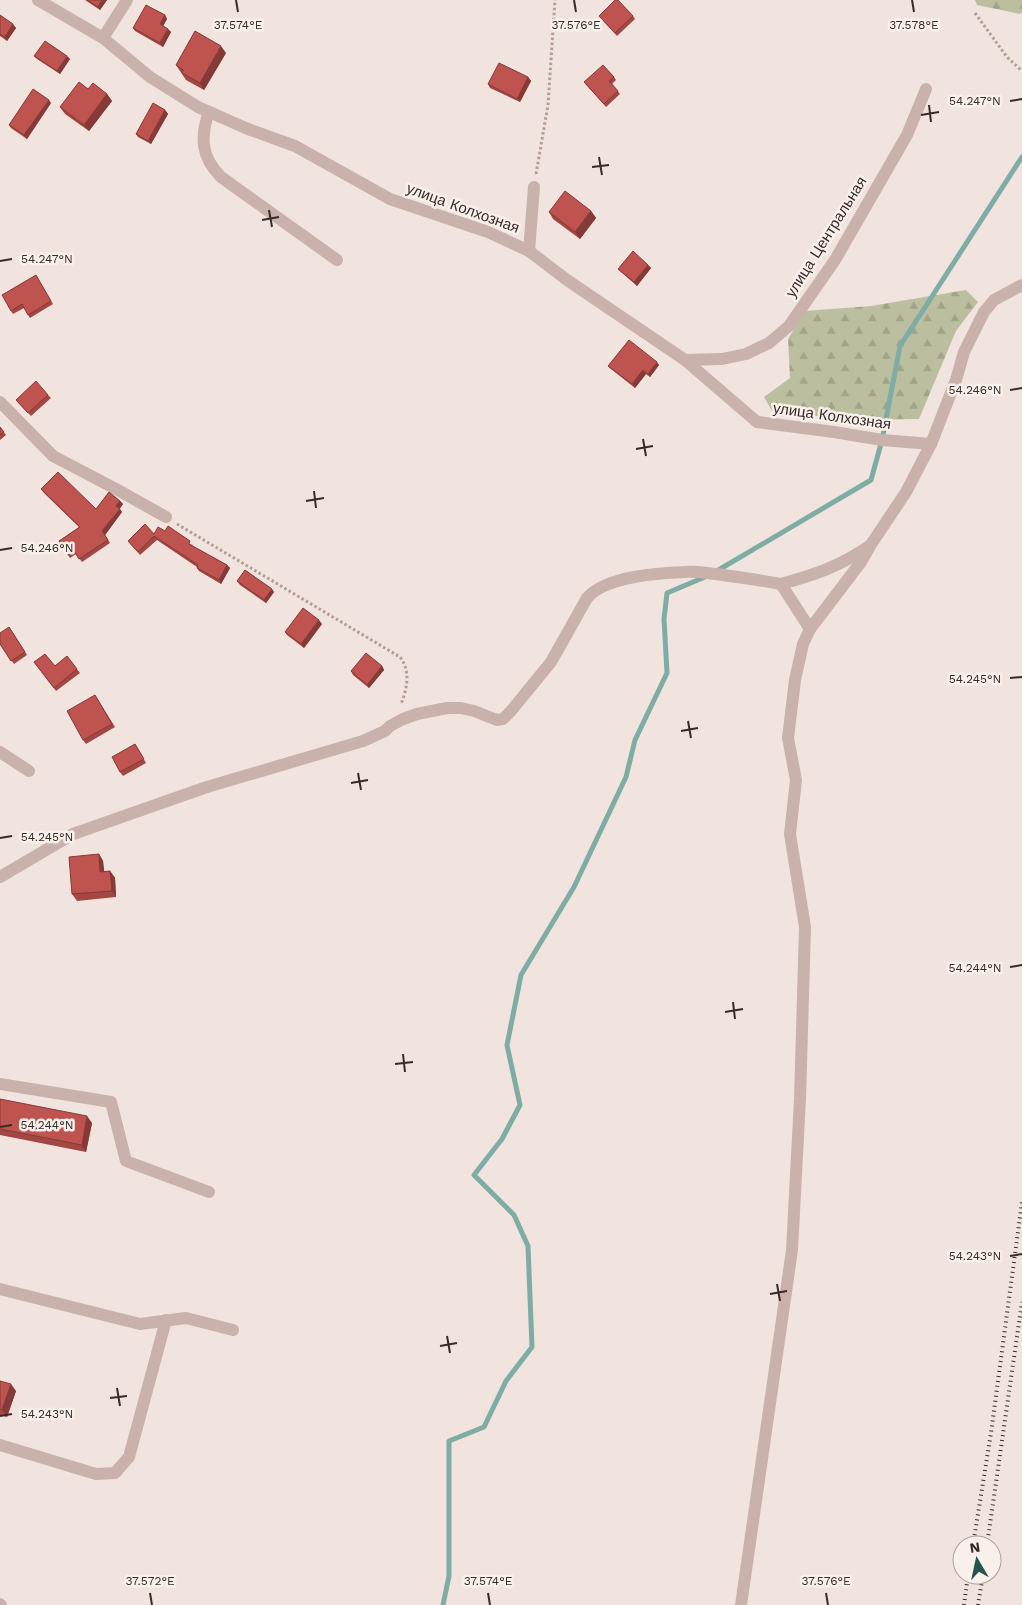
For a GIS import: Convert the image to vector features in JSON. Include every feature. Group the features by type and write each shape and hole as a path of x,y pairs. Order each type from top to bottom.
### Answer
{"street":[{"name":"улица Колхозная","path":"38,0 103,38 150,77 198,107 295,146 390,199 488,232 529,251 567,280 685,360 757,422 882,440 931,444"},
{"path":"103,38 126,0"},
{"name":"улица Центральная","path":"685,360 722,359 746,354 769,343 789,326 835,260 906,135 926,89"},
{"path":"209,112 204,128 204,140 206,154 214,170 337,260"},
{"path":"529,251 534,187"},
{"path":"741,1605 792,1250 800,1099 804,927 790,834 796,780 788,738 794,680 803,644 810,629 861,562 906,492 931,444 956,380 964,352 984,312 994,300 1022,285"},
{"path":"0,402 53,456 116,488 166,517"},
{"path":"0,877 73,834 207,786 363,740 417,714 446,708 461,708 474,710 497,720 503,719 551,662 591,593 615,581 629,577 686,572 781,584 840,564 870,546"},
{"path":"781,584 810,629"},
{"path":"0,752 29,771"},
{"path":"0,1084 111,1102 126,1161 209,1192"},
{"path":"0,1289 140,1324 186,1318 233,1330"},
{"path":"0,1445 96,1474 115,1472 129,1457 166,1320"}],"path":[{"path":"534,187 548,105 556,0"},
{"path":"975,13 1007,57 1022,71"},
{"path":"166,517 400,658 407,670 407,680 403,699 390,726"}],"green space":[{"path":"975,0 1022,0 1022,12 1020,14 977,5"},
{"path":"966,290 978,302 956,331 919,419 851,420 772,411 764,397 790,378 788,339 805,311 871,306"}],"building":[{"path":"87,0 102,0 98,7"},
{"path":"615,0 618,0 633,16 615,33 599,16"},
{"path":"146,5 165,15 160,24 168,29 160,43 133,28"},
{"path":"0,15 13,24 5,37 0,34"},
{"path":"195,31 221,46 200,83 182,73 183,70 176,65"},
{"path":"45,41 67,56 57,71 34,56"},
{"path":"499,63 528,77 517,99 488,84"},
{"path":"603,65 614,77 609,81 618,91 604,104 584,82"},
{"path":"79,82 88,89 93,83 107,94 84,125 60,107"},
{"path":"33,89 49,100 24,135 9,125"},
{"path":"153,103 165,110 148,141 136,134"},
{"path":"565,191 591,211 575,232 549,212"},
{"path":"633,251 648,265 634,282 618,269"},
{"path":"36,275 51,301 28,315 22,304 11,311 2,295"},
{"path":"629,340 657,362 648,374 643,370 632,384 608,366"},
{"path":"36,381 48,395 28,413 16,400"},
{"path":"0,427 4,432 0,435"},
{"path":"58,472 96,509 109,492 120,501 116,506 120,509 102,531 108,540 79,559 74,551 68,555 59,541 80,527 41,489"},
{"path":"145,524 154,534 158,527 165,531 168,526 190,541 189,544 227,565 219,580 197,568 198,565 154,536 138,552 128,541"},
{"path":"245,570 272,589 264,600 237,581"},
{"path":"303,608 319,620 301,644 285,632"},
{"path":"9,627 25,652 11,661 0,644 0,633"},
{"path":"366,653 382,666 367,685 351,671"},
{"path":"45,654 55,666 67,656 77,669 54,688 34,662"},
{"path":"95,695 112,724 83,740 67,711"},
{"path":"135,744 144,759 120,772 112,757"},
{"path":"99,854 100,872 110,871 112,891 72,894 69,857"},
{"path":"0,1099 87,1116 82,1145 0,1129"},
{"path":"0,1381 11,1384 2,1410 0,1409"}],"waterway":[{"path":"715,572 871,480 882,440 900,346 1022,157"},
{"path":"443,1605 449,1576 449,1441 484,1427 506,1381 532,1347 528,1246 514,1215 474,1175 502,1139 520,1105 507,1045 521,975 574,887 626,777 635,740 667,673 664,619 667,593 705,577"}],"railway":[{"path":"975,1535 991,1433 1022,1202"},
{"path":"988,1535 1022,1302"},
{"path":"964,1605 967,1585"},
{"path":"978,1605 981,1585"}]}
